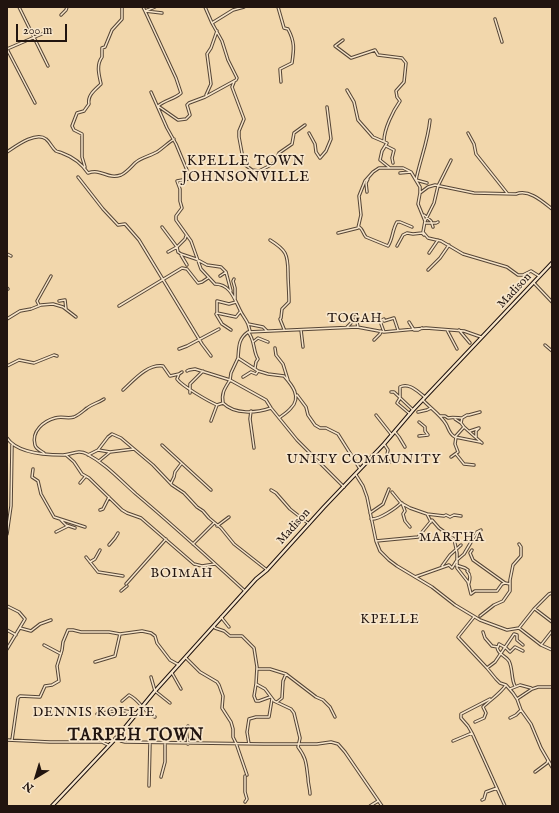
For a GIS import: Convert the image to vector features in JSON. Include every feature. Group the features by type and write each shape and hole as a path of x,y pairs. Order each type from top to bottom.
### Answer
{"street":[{"path":"19,7 48,66"},
{"path":"61,15 67,7"},
{"path":"84,167 82,157 82,134 74,130 72,126 77,113 84,111 89,104 88,100 90,96 101,84 98,67 102,57 102,48 105,46 112,30 122,19 122,7"},
{"path":"143,7 181,91 178,96 158,106"},
{"path":"145,11 154,7"},
{"path":"205,7 222,41 231,67 237,78 232,88 244,119 239,131 244,164 252,170 259,171 274,163 279,153 292,144 294,133 305,125"},
{"path":"212,23 233,10 244,7"},
{"path":"278,7 284,28 288,29 292,35 294,47 292,63 280,70 281,82"},
{"path":"145,11 162,13"},
{"path":"495,19 502,42"},
{"path":"35,104 7,49 51,30"},
{"path":"205,96 211,84 207,54 211,48 217,31"},
{"path":"343,40 335,46 351,58 375,50 378,56 402,58 406,63 404,82 396,92 400,101 384,135 384,141 387,143 386,146 394,150 392,158 394,163"},
{"path":"158,106 178,120 182,121 190,115 187,105 189,103 234,82"},
{"path":"347,90 354,102 358,120 373,137 384,141"},
{"path":"151,92 167,128 174,139 189,175 188,179 177,182 180,189 180,201 182,208 176,216 176,220 191,241 200,269 215,284 220,284 232,292"},
{"path":"309,133 315,144 316,152 320,158 326,151 331,139 328,122 328,107"},
{"path":"416,180 419,164 429,135 430,120"},
{"path":"468,133 474,144 476,154 507,194"},
{"path":"7,152 31,138 36,136 42,137 46,139 56,151 76,159 88,173 94,170 105,175 114,176 121,174 133,166 136,162 156,153 174,139"},
{"path":"386,146 382,151 380,160 390,168"},
{"path":"424,235 423,229 425,222 428,218 438,186 451,160"},
{"path":"367,192 366,183 372,172 379,168 403,168 411,172 420,187 418,204 425,222"},
{"path":"400,173 411,172"},
{"path":"78,177 118,226 125,224 139,240 199,339 211,356"},
{"path":"358,227 361,215 359,196 365,181 369,177"},
{"path":"416,180 427,183"},
{"path":"420,193 428,187 435,185 464,192 507,194 528,193 539,198 552,208"},
{"path":"422,213 432,222 433,227"},
{"path":"358,227 362,229 366,237 388,246 392,239 397,222 412,227"},
{"path":"425,222 438,222"},
{"path":"162,227 177,247 178,252 187,265"},
{"path":"338,233 358,227"},
{"path":"397,246 403,235 407,233 422,234 428,238 438,240 449,245 463,254 508,267 518,276 531,271 540,277"},
{"path":"168,252 177,247 186,236"},
{"path":"270,240 282,249 289,263 288,275 290,302 282,309 282,318 280,319 284,329"},
{"path":"429,253 438,240"},
{"path":"428,270 440,258 449,245"},
{"path":"7,254 12,256"},
{"path":"180,254 207,264 221,267 226,272 240,311 248,324 249,332 258,359 255,368"},
{"name":"Madison","path":"52,806 118,736 155,691 245,591 267,570 394,434 422,400 552,263"},
{"path":"119,306 183,267 191,273 198,283 208,278"},
{"path":"220,276 226,272"},
{"path":"39,305 38,301 51,276"},
{"path":"234,279 236,301"},
{"path":"534,283 552,302"},
{"path":"59,301 65,300 66,309"},
{"path":"231,330 222,324 216,314 217,301 229,304 236,301"},
{"path":"7,320 20,311 31,309 39,305 53,304 66,309 76,317"},
{"path":"217,313 236,317 240,311"},
{"path":"347,327 353,321 352,317 356,317 358,327"},
{"path":"384,332 380,320 384,319 384,321 394,318 398,330"},
{"path":"409,322 413,329"},
{"path":"248,324 263,327 268,331"},
{"path":"271,408 263,411 240,412 233,410 223,403 222,393 230,380 231,373 238,358 240,340 243,335 249,332 284,329 301,330 358,327 384,332 422,328 464,330 482,337"},
{"path":"179,349 219,329"},
{"path":"301,330 303,347"},
{"path":"446,330 457,349"},
{"path":"459,330 470,343"},
{"path":"374,340 381,331"},
{"path":"253,342 258,338 268,342"},
{"path":"545,345 552,352"},
{"path":"275,348 276,355 283,364 289,382"},
{"path":"7,366 19,360 34,363 54,355 57,356"},
{"path":"238,358 258,371 284,376 306,407 308,415 315,426 326,428 338,434 360,469"},
{"path":"123,390 147,369 157,365 163,366 170,376 182,372"},
{"path":"187,371 195,369 230,380 266,400 296,440 344,487"},
{"path":"190,393 190,384 203,371"},
{"path":"243,377 252,372 256,374 258,371"},
{"path":"179,374 178,381 189,389 217,405 223,403"},
{"path":"410,414 398,404 400,398 400,388 404,385 414,389 425,397"},
{"path":"391,392 394,392 413,410"},
{"path":"279,418 291,408 297,395"},
{"path":"44,453 35,445 38,428 45,422 55,418 62,416 72,418 104,399"},
{"path":"422,400 445,423 451,435 482,443 455,419 451,417 448,418 445,416 439,416"},
{"path":"211,421 217,405"},
{"path":"418,412 431,408"},
{"path":"252,411 250,419 254,448"},
{"path":"455,419 480,412"},
{"path":"376,415 394,434 399,437 405,447"},
{"path":"460,423 462,418"},
{"path":"419,422 425,427 425,431 428,435 419,436"},
{"path":"451,458 458,452 455,444 455,437 464,427"},
{"path":"470,431 479,428 476,431 476,437"},
{"path":"88,455 98,450 112,434 121,438 153,465 171,483 184,492 234,544 267,570"},
{"path":"7,438 14,446 29,452 66,455 73,452 81,452 99,461 112,470 133,491 245,591"},
{"path":"7,534 12,495 12,444"},
{"path":"384,444 388,450 386,459 390,462"},
{"path":"162,445 211,490"},
{"path":"98,450 110,452 134,449"},
{"path":"99,461 110,452"},
{"path":"456,454 464,464 474,465"},
{"path":"66,455 74,462 82,474 127,513 141,518 194,564 202,566 216,564"},
{"path":"171,483 174,477 174,472 182,464"},
{"path":"33,469 32,477 38,481 42,494 50,512 54,517 61,520 75,522 85,527"},
{"path":"356,474 363,486 376,541 380,551 389,560 432,586 455,605 480,620 506,630 519,628 534,609 549,594 552,593"},
{"path":"80,483 86,476"},
{"path":"370,514 383,504 389,489"},
{"path":"271,490 276,493 290,509 309,524"},
{"path":"392,492 402,503 405,511 403,514 404,518 410,527"},
{"path":"100,510 103,508 109,497"},
{"path":"371,519 375,520 390,512 402,503"},
{"path":"402,503 427,514 446,515 450,517 454,515 461,516"},
{"path":"427,514 439,528 454,539 457,561 456,565 459,572 468,583 471,594 475,591 497,590 502,584 505,583"},
{"path":"376,541 418,537 436,515"},
{"path":"217,526 229,517"},
{"path":"61,520 68,526 75,528"},
{"path":"193,544 214,523"},
{"path":"56,532 68,526"},
{"path":"457,561 464,554 477,532 481,530"},
{"path":"109,545 118,533"},
{"path":"121,591 166,539"},
{"path":"480,616 494,605 503,601 510,591 514,565 521,556 522,547 520,544"},
{"path":"442,566 450,555 461,545"},
{"path":"90,562 95,559 100,550"},
{"path":"472,550 470,553 473,560 505,583 510,584"},
{"path":"86,557 98,572 123,576"},
{"path":"415,577 429,573 442,566 449,565 452,568 456,565 468,570 470,579 468,583"},
{"path":"7,606 19,612 25,619 7,649"},
{"path":"534,609 552,622"},
{"path":"474,616 458,637 488,668 498,681 510,689 517,699 521,710 531,724 541,748 552,767"},
{"path":"222,617 229,627"},
{"path":"20,628 31,631 40,624 51,620"},
{"path":"214,626 215,628 224,631 229,635 242,636 254,648 256,669 254,696 256,701 270,697"},
{"path":"519,628 541,645 552,650"},
{"path":"7,630 16,635"},
{"path":"12,740 18,698 20,696 40,697 45,686 52,685 59,681 57,666 63,642 68,630 120,634 142,631 151,633 155,636 157,643 170,660 179,665"},
{"path":"541,645 552,631"},
{"path":"483,632 485,638 490,644 496,647 500,655 509,661 513,673 513,684 515,686"},
{"path":"95,662 115,656 120,634"},
{"path":"488,668 506,648 514,634 517,636 517,640 523,645"},
{"path":"496,647 499,644 510,652 515,648 523,651"},
{"path":"44,645 61,654"},
{"path":"186,658 200,672 217,682 223,696 222,708 231,722 233,737 246,775 245,792 248,799 246,802"},
{"path":"256,669 270,669 286,674 316,697 323,700 330,707 335,716"},
{"path":"172,673 181,689"},
{"path":"277,702 282,698 286,674"},
{"path":"151,677 155,691 170,703"},
{"path":"256,684 265,689 272,699 291,709 294,713 300,738 298,747 303,754 308,767 310,794"},
{"path":"475,722 484,718 486,713 482,707 506,685"},
{"path":"510,689 520,685 532,689"},
{"path":"517,699 532,689 538,687 552,687"},
{"path":"122,701 129,696 132,697 149,714 155,717"},
{"path":"249,744 247,732 249,719 256,717 269,717 272,699"},
{"path":"490,699 461,716 472,733 505,806"},
{"path":"97,714 120,710 136,713"},
{"path":"510,718 521,710"},
{"path":"188,726 186,730 188,744"},
{"path":"453,741 472,733"},
{"path":"118,736 121,741 125,742 150,743 317,744 331,742 338,744 345,752 382,806"},
{"path":"7,740 99,742 108,746"},
{"path":"149,786 150,743"},
{"path":"161,777 165,762 165,743"},
{"path":"535,772 547,763 548,760"},
{"path":"482,800 484,799 486,792 497,788"},
{"path":"370,806 378,801"}],"district":[{"name":"KPELLE TOWN JOHNSONVILLE","path":"246,170"},
{"name":"TOGAH","path":"355,319"},
{"name":"UNITY COMMUNITY","path":"364,460"},
{"name":"MARTHA","path":"452,538"},
{"name":"BOIMAH","path":"182,574"},
{"name":"KPELLE","path":"390,620"},
{"name":"DENNIS KOLLIE","path":"94,713"},
{"name":"TARPEH TOWN","path":"136,737"}]}
